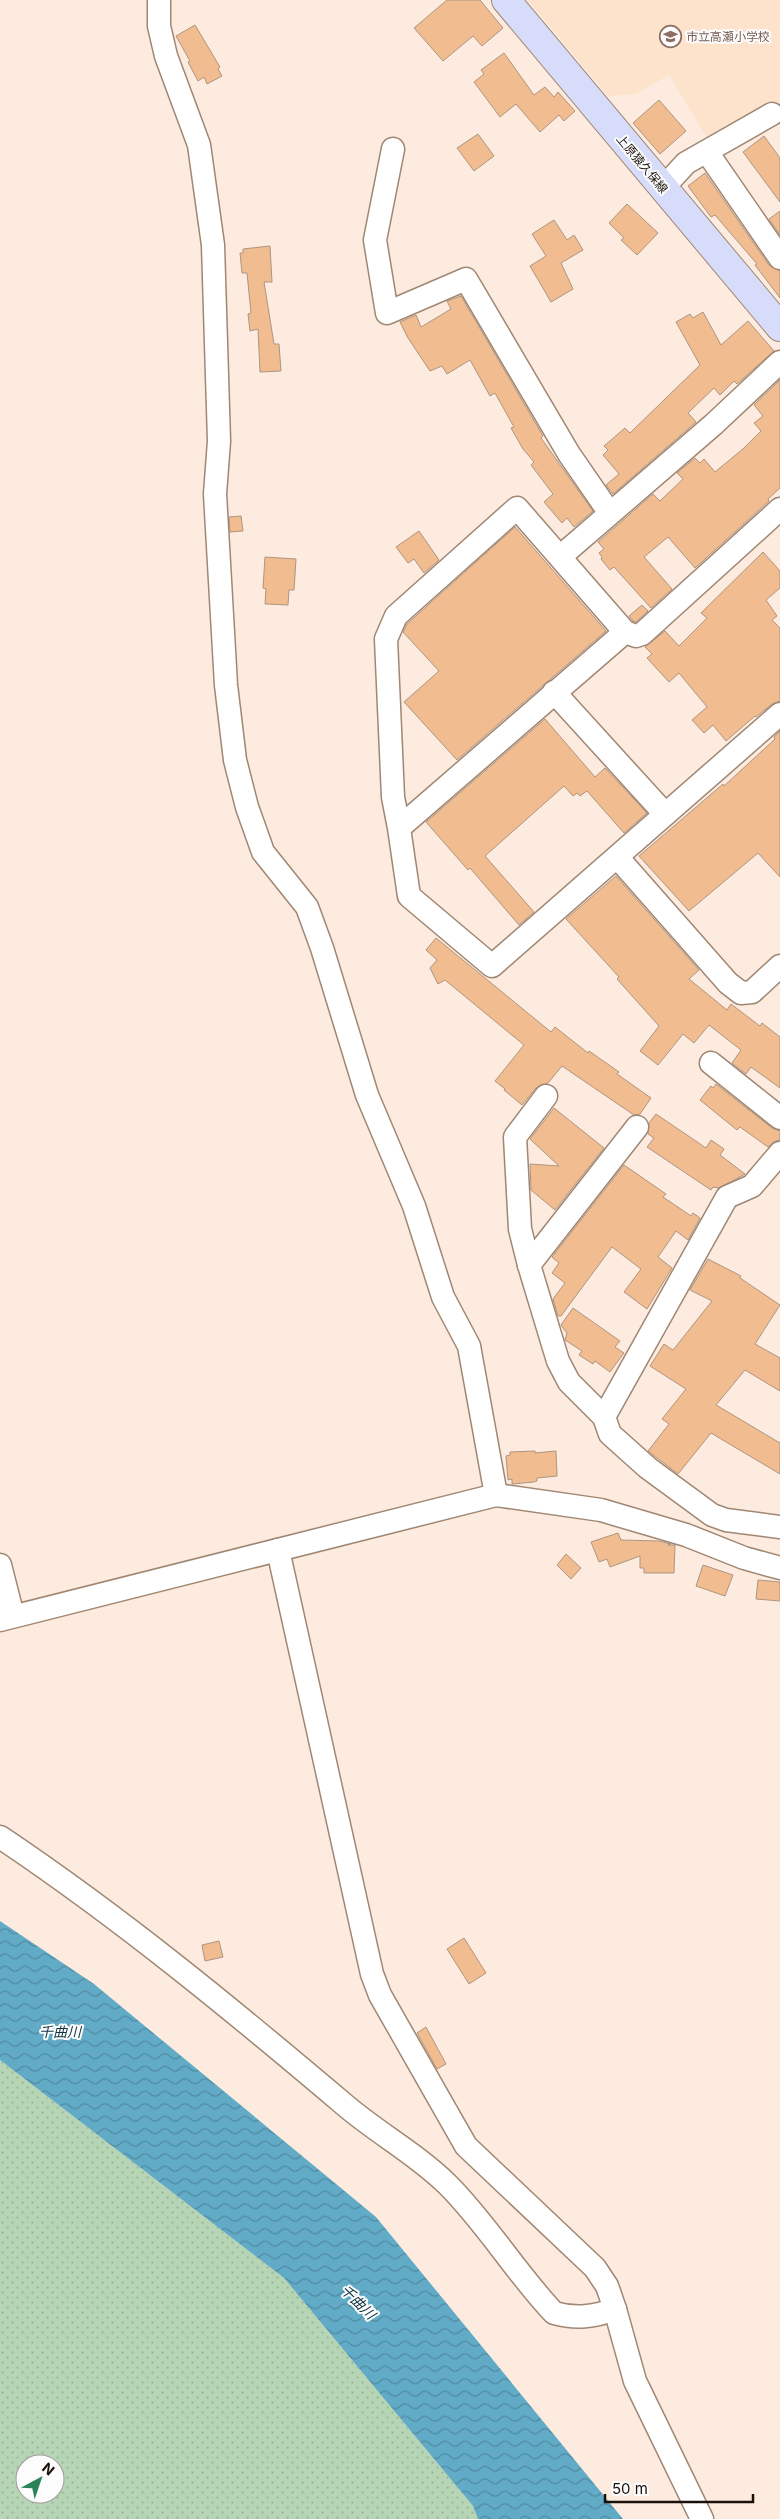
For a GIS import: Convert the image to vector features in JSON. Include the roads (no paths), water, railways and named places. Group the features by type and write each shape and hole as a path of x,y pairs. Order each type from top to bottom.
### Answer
{"main road":[{"name":"上原猿久保線","path":"506,0 662,189 780,327"}],"street":[{"path":"159,0 159,26 166,56 199,145 213,245 219,442 215,494 226,685 235,760 247,807 263,852 307,907 367,1095 414,1206 443,1297 469,1346 496,1495"},
{"path":"662,189 686,163 772,114"},
{"path":"393,149 375,240 387,313 466,279 569,454 609,512"},
{"path":"707,152 780,258"},
{"path":"561,556 609,512 714,424 780,362"},
{"path":"780,509 642,634 636,636 625,632 561,556 517,508 396,616 386,639 393,797 410,896 492,966 618,858 665,814 780,714"},
{"path":"399,828 625,632"},
{"path":"554,692 665,814"},
{"path":"618,858 728,983 742,993 752,992 780,966"},
{"path":"711,1063 780,1118"},
{"path":"546,1096 515,1137 520,1229 528,1265 558,1362 569,1382 604,1416 610,1434 648,1468 712,1515 726,1520 780,1527"},
{"path":"528,1265 637,1127"},
{"path":"604,1416 727,1197 752,1186 780,1153"},
{"path":"0,1565 6,1618 496,1495 601,1510 686,1535 744,1558 780,1568"},
{"path":"278,1550 372,1974 380,1995 466,2146 595,2268 606,2286 615,2309 635,2381 702,2519"},
{"path":"0,1838 162,1956 258,2031 350,2110 442,2181 554,2313 568,2317 596,2316 615,2309"}],"water":[{"name":"千曲川","path":"0,1921 94,1984 376,2217 623,2519 478,2519 473,2506 284,2278 0,2060"}],"place":[{"name":"市立高瀬小学校","path":"670,37"}]}
